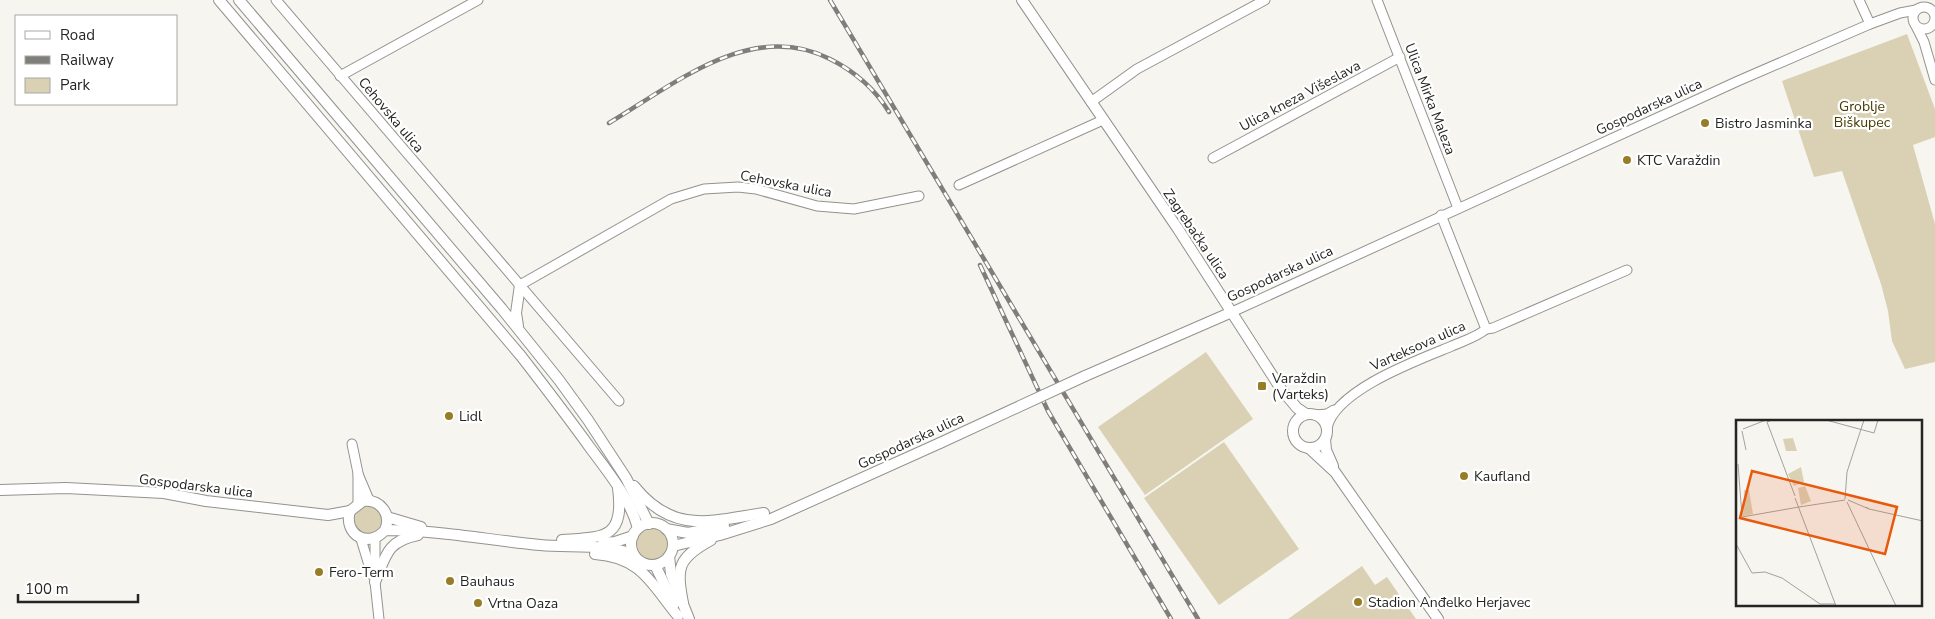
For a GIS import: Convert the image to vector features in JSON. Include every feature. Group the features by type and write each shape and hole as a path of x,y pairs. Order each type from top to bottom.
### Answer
{"main road":[{"path":"220,0 521,356 562,409 617,485 634,513 636,532 631,543 634,555"},
{"path":"239,0 520,330 588,420 626,478 650,524"},
{"name":"Zagrebačka ulica","path":"1022,0 1232,312 1281,389 1297,408 1323,420 1327,428 1326,450 1335,472"},
{"path":"520,285 516,313 520,330"},
{"name":"Gospodarska ulica","path":"671,551 753,526 791,510 1085,376 1232,312"},
{"name":"Zagrebačka ulica","path":"1281,389 1292,414 1296,441 1309,448 1335,472 1438,619"},
{"path":"1293,427 1298,418 1311,414"},
{"path":"1309,448 1318,446 1325,439"},
{"path":"626,478 654,507 670,516 689,522 711,522 791,510"},
{"path":"542,546 564,540 595,538 611,530 620,512 617,485"},
{"name":"Gospodarska ulica","path":"0,490 66,488 164,493 206,501 328,515 350,511"},
{"path":"348,524 350,511 358,503 369,500 381,505 387,517 385,530"},
{"path":"567,546 615,542 650,524 681,533 698,532 764,513"},
{"name":"Gospodarska ulica","path":"328,515 348,524 355,536 361,539"},
{"path":"387,517 436,531"},
{"path":"666,529 672,540 671,574 690,619"},
{"path":"361,539 375,538 385,530 436,531 542,546 568,552 602,554 637,568 654,583 679,618"},
{"path":"375,582 384,556 391,546 403,538 436,531"},
{"path":"683,603 679,577 683,561 690,552 720,535"},
{"path":"542,546 616,549 634,555 643,563 655,565 663,577 679,618"},
{"path":"655,565 671,551"}],"street":[{"name":"Cehovska ulica","path":"276,0 619,401"},
{"name":"Cehovska ulica","path":"340,76 478,0"},
{"path":"1091,102 1137,69 1265,0"},
{"name":"Ulica Mirka Maleza","path":"1377,0 1458,208"},
{"path":"1859,0 1870,24"},
{"path":"1932,0 1913,16 1915,25 1928,52 1935,80"},
{"path":"1919,9 1929,9 1934,19 1928,52"},
{"name":"Gospodarska ulica","path":"1232,312 1738,81 1870,24 1919,9"},
{"path":"1895,16 1923,29 1934,19"},
{"name":"Ulica kneza Višeslava","path":"1213,158 1400,57"},
{"path":"959,185 1103,120"},
{"name":"Cehovska ulica","path":"520,285 672,200 704,189 738,187 756,189 817,206 854,208 919,196"},
{"name":"Varteksova ulica","path":"1441,215 1486,329"},
{"name":"Varteksova ulica","path":"1311,414 1327,414 1339,408 1380,377 1486,329 1493,328 1627,270"},
{"name":"Varteksova ulica","path":"1327,428 1331,417 1339,408"},
{"path":"352,444 358,473 369,500"},
{"path":"358,473 358,503"},
{"name":"Gospodarska ulica","path":"375,538 375,582 379,619"},
{"name":"Gospodarska ulica","path":"361,539 375,582"}],"green space":[{"name":"Groblje Biškupec","path":"1907,34 1935,109 1935,137 1913,145 1935,224 1935,362 1905,369 1892,341 1888,311 1881,284 1842,171 1814,177 1782,81"},
{"path":"1206,352 1253,419 1145,495 1098,427"},
{"path":"1224,442 1299,549 1219,605 1144,498"},
{"path":"368,506 378,510 382,520 378,530 368,534 358,530 354,520 358,510"},
{"path":"653,528 659,529 664,533 668,538 668,550 664,555 659,559 653,560 647,559 642,555 638,550 637,544 638,538 642,533 647,529"},
{"name":"Stadion Anđelko Herjavec","path":"1362,566 1375,585 1387,577 1416,619 1288,619"}],"railway":[{"path":"830,0 1198,619"},
{"path":"609,123 687,75 715,61 743,51 771,47 801,49 830,59 856,75 871,88 889,112"},
{"path":"980,265 1048,411 1171,619"}],"place":[{"name":"Bistro Jasminka","path":"1705,123"},
{"name":"KTC Varaždin","path":"1627,160"},
{"name":"Varaždin (Varteks)","path":"1262,386"},
{"name":"Lidl","path":"449,416"},
{"name":"Kaufland","path":"1464,476"},
{"name":"Fero-Term","path":"319,572"},
{"name":"Bauhaus","path":"450,581"},
{"name":"Stadion Anđelko Herjavec","path":"1358,602"},
{"name":"Vrtna Oaza","path":"478,603"}]}
